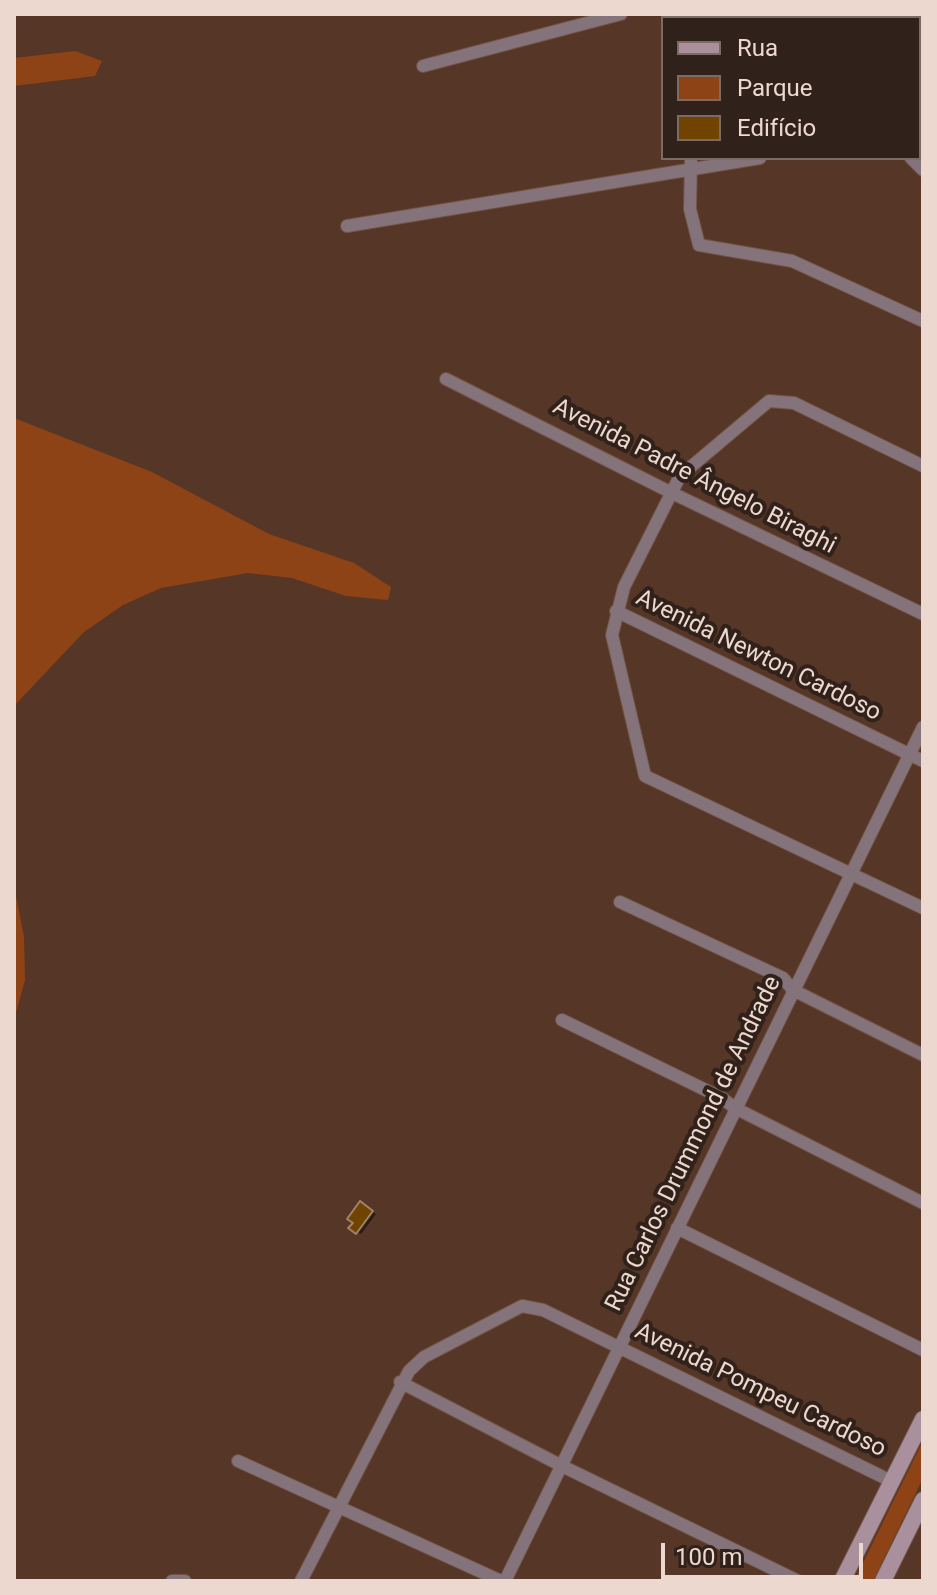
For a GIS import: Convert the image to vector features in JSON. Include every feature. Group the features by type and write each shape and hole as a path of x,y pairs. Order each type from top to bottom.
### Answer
{"main road":[{"path":"842,1581 923,1419"},
{"path":"883,1581 923,1500"}],"street":[{"path":"423,66 621,14"},
{"path":"347,226 690,164 737,160"},
{"path":"690,164 690,209 699,245 792,261 923,321"},
{"name":"Avenida Padre Ângelo Biraghi","path":"446,379 923,614"},
{"path":"923,466 794,403 769,401 691,465 670,492 616,611 613,648 645,776 923,908"},
{"name":"Avenida Newton Cardoso","path":"616,611 923,761"},
{"name":"Rua Carlos Drummond de Andrade","path":"503,1581 923,727"},
{"path":"620,902 783,978 793,990 923,1055"},
{"path":"562,1020 722,1098 735,1108 923,1203"},
{"path":"677,1228 923,1350"},
{"name":"Avenida Pompeu Cardoso","path":"400,1382 418,1361 522,1306 543,1310 891,1481"},
{"path":"301,1581 400,1382 562,1466 798,1581"},
{"path":"238,1461 503,1581"},
{"path":"172,1581 185,1581"}],"green space":[{"path":"75,51 102,61 95,76 14,86 14,58"},
{"path":"14,418 152,472 269,534 354,563 391,587 388,600 346,596 292,578 248,573 161,588 123,605 84,632 14,706"},
{"path":"14,886 24,937 25,980 14,1020"},
{"path":"923,1441 923,1478 873,1581 854,1581"}],"building":[{"path":"360,1201 373,1211 356,1234 348,1228 353,1223 347,1219"}]}
